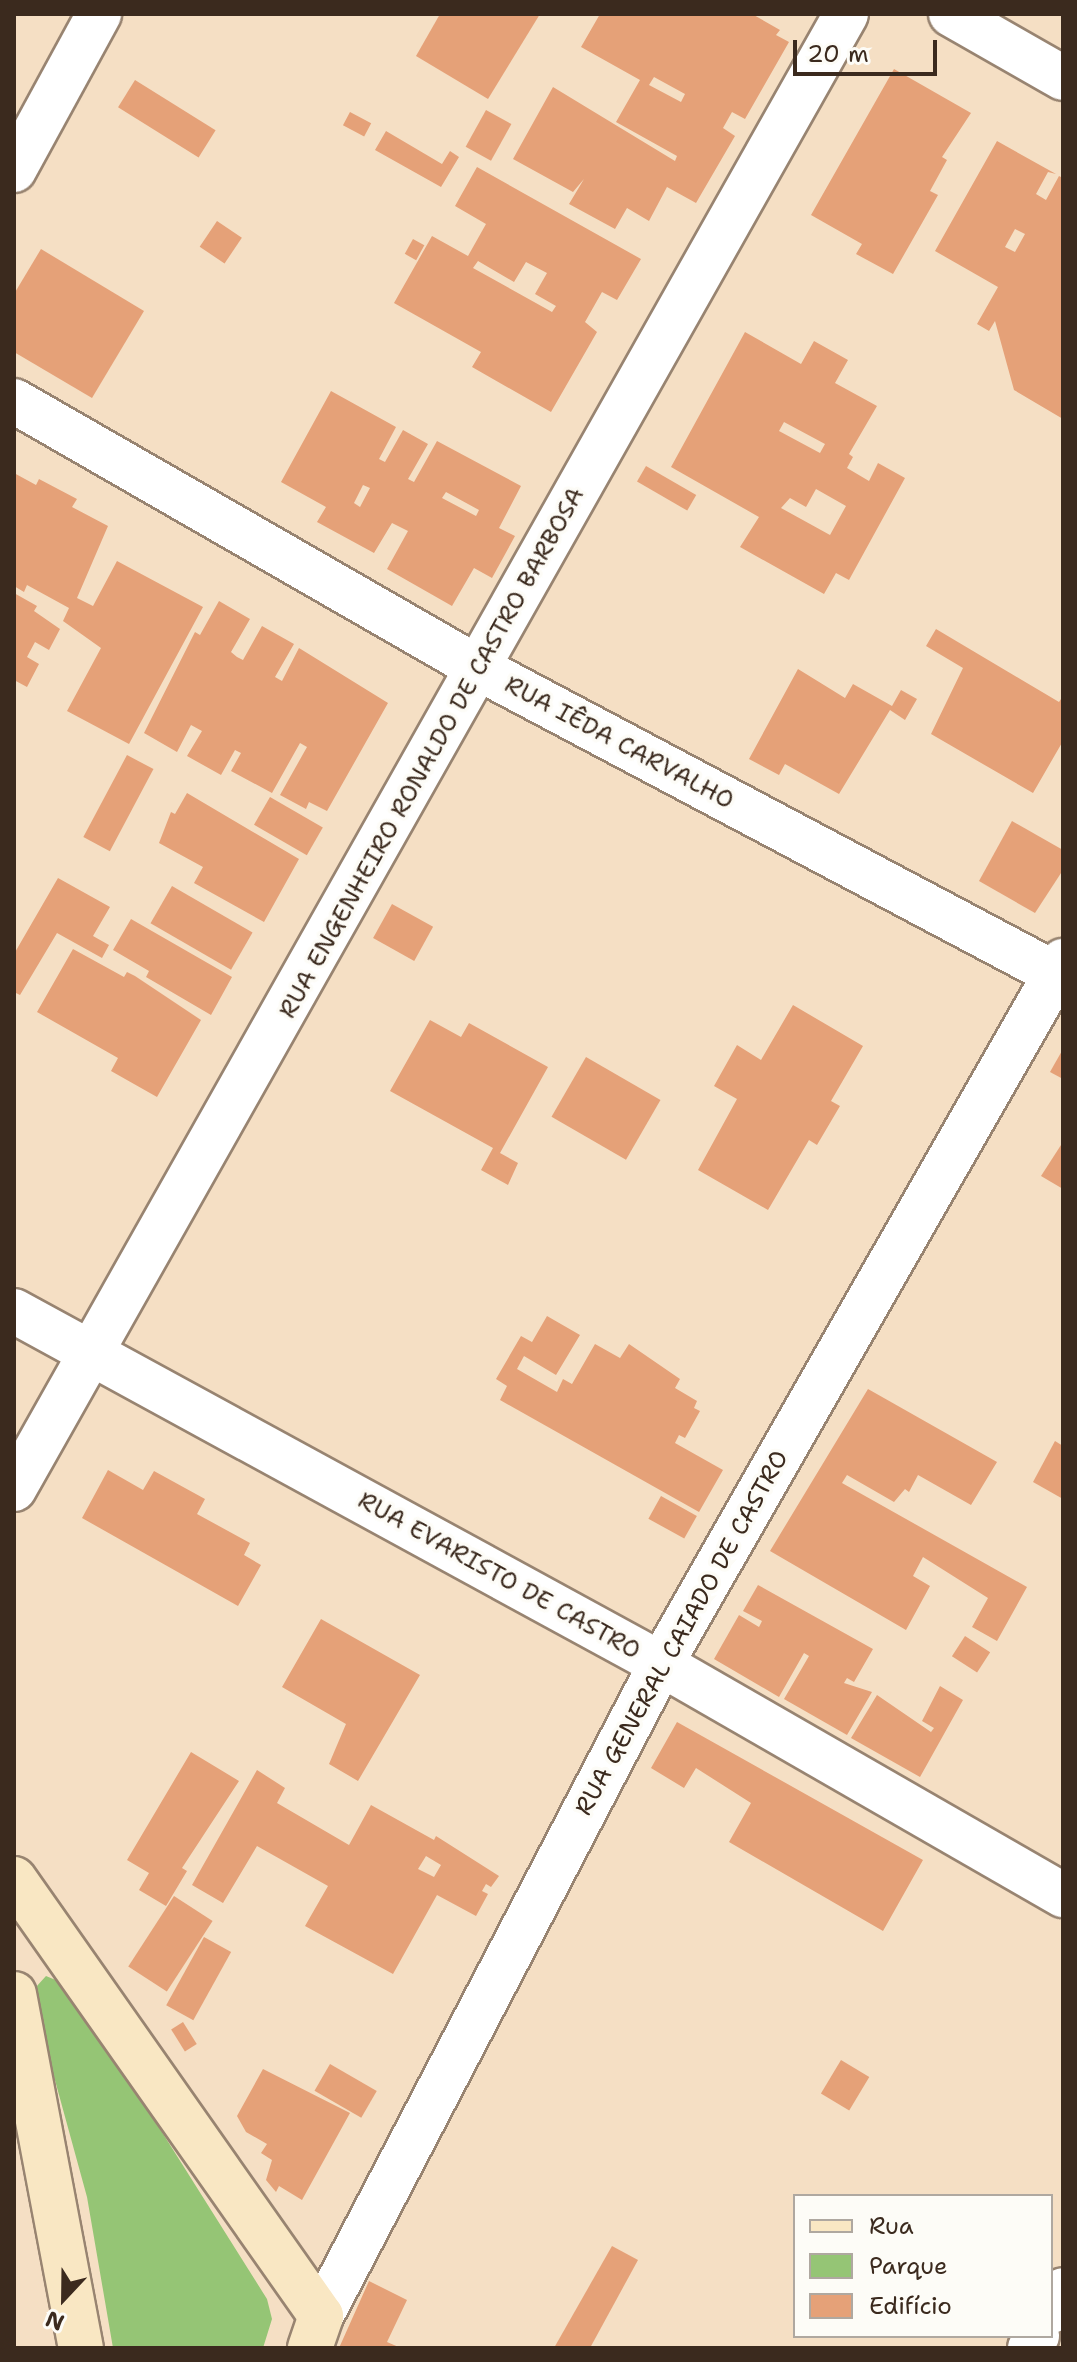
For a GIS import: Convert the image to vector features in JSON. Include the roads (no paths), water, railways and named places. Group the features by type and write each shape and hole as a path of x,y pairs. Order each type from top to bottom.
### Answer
{"main road":[{"path":"14,1879 316,2332"},
{"path":"14,1994 81,2348"}],"street":[{"path":"14,170 99,14"},
{"name":"RUA ENGENHEIRO RONALDO DE CASTRO BARBOSA","path":"14,1489 480,669 846,14"},
{"path":"951,14 1063,78"},
{"name":"RUA IÊDA CARVALHO","path":"14,401 480,669 1061,971"},
{"name":"RUA GENERAL CAIADO DE CASTRO","path":"316,2332 661,1664 1061,971"},
{"name":"RUA EVARISTO DE CASTRO","path":"14,1311 661,1664 1063,1895"},
{"path":"1053,2308 1063,2290"}]}
